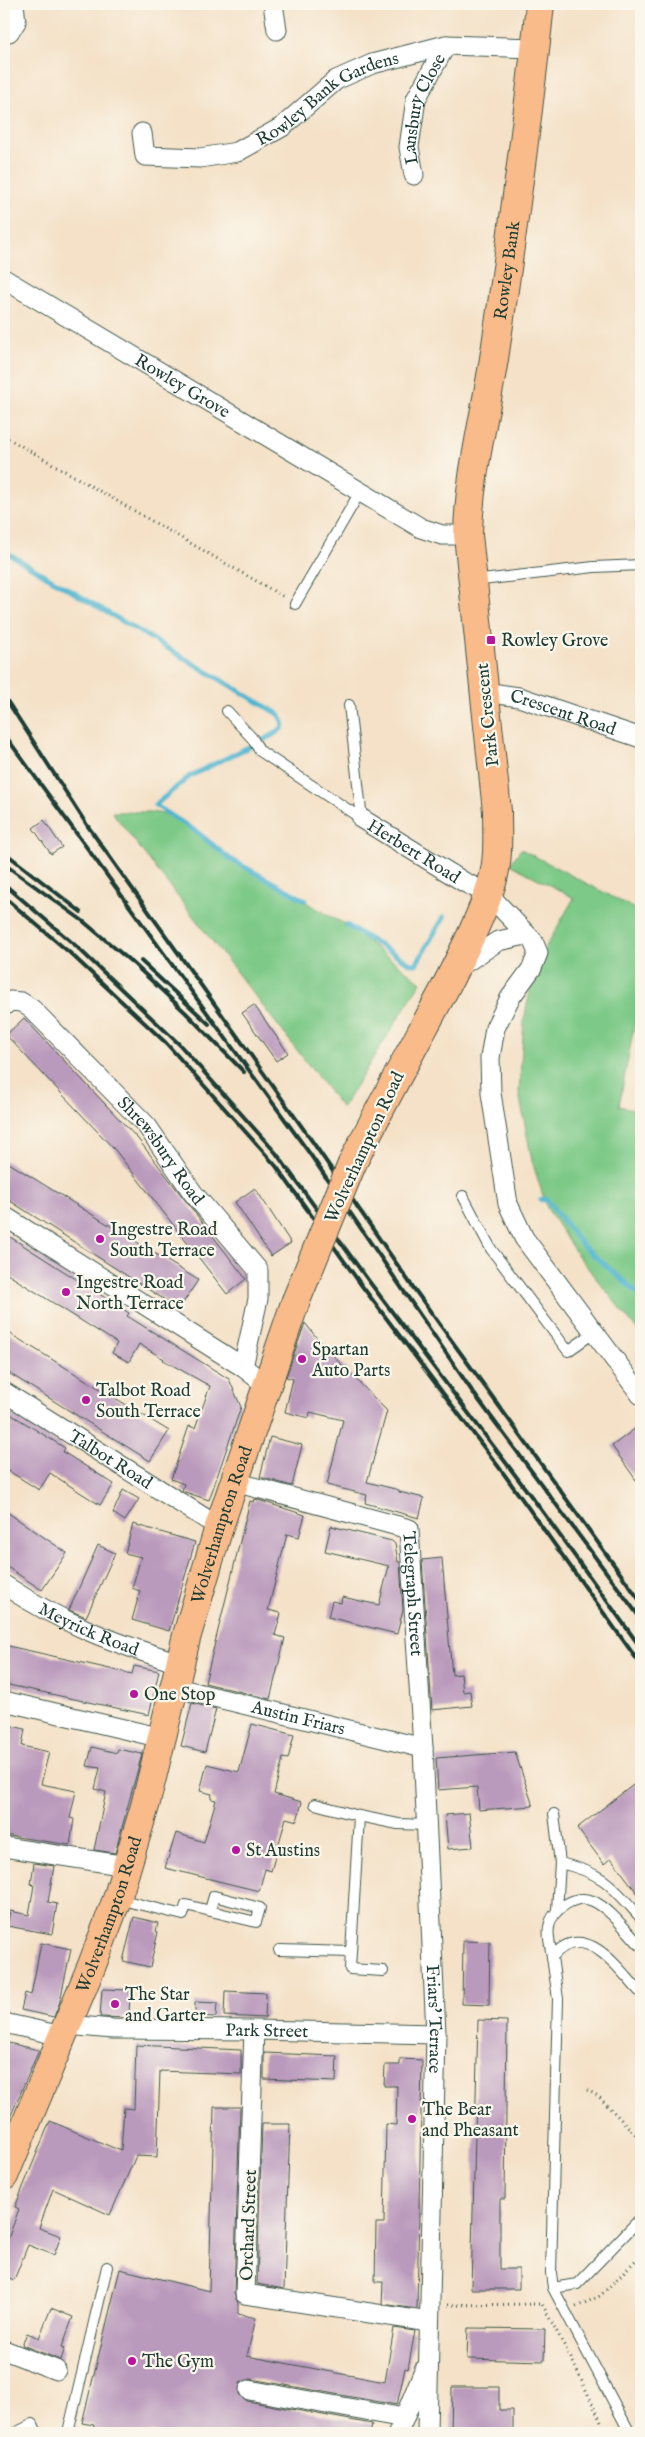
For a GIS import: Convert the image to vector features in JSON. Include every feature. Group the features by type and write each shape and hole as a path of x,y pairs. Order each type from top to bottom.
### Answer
{"highway":[{"name":"Rowley Bank","path":"468,535 471,486 495,354 540,4"},
{"name":"Park Crescent","path":"468,535 497,811 497,852 494,877 488,894"},
{"name":"Wolverhampton Road","path":"4,2176 117,1899 162,1738 176,1675 219,1527 295,1303 352,1164 382,1103 454,971 488,894"}],"street":[{"path":"4,33 10,32 16,22 14,4"},
{"path":"273,4 277,30"},
{"name":"Rowley Bank Gardens","path":"142,134 145,156 200,158 237,152 282,126 336,80 372,64 446,45 535,48"},
{"name":"Lansbury Close","path":"414,176 408,147 416,99 446,45"},
{"name":"Rowley Grove","path":"4,279 432,533 468,535"},
{"name":"Crescent Road","path":"485,692 519,697 641,738"},
{"name":"Herbert Road","path":"362,819 464,882 488,894 533,941 538,953 532,968 510,998 495,1028 490,1058 491,1093 508,1204 524,1238 595,1332"},
{"path":"454,971 498,941 526,934"},
{"name":"Shrewsbury Road","path":"4,1006 10,1001 21,1002 32,1009 148,1126 193,1193 258,1270 258,1299 243,1367"},
{"path":"4,1216 243,1367 266,1385"},
{"path":"595,1332 641,1395"},
{"name":"Talbot Road","path":"4,1392 219,1527"},
{"name":"Telegraph Street","path":"235,1482 409,1529 424,1748"},
{"name":"Meyrick Road","path":"4,1585 52,1615 176,1675"},
{"name":"Austin Friars","path":"176,1675 424,1748"},
{"path":"4,1701 162,1738"},
{"name":"Friars' Terrace","path":"424,1748 436,2034 427,2433"},
{"path":"4,1846 127,1866"},
{"name":"Park Street","path":"4,2023 64,2030 254,2030 436,2034"},
{"name":"Orchard Street","path":"254,2030 245,2294 429,2313"},
{"path":"4,2350 56,2370"},
{"path":"249,2390 401,2426 428,2361"}],"lane":[{"path":"295,604 360,492"},
{"path":"473,581 594,567 641,564"},
{"name":"Herbert Road","path":"349,705 362,819"},
{"path":"227,711 252,738 260,752 362,819"},
{"path":"463,1196 491,1249 568,1351 595,1332"},
{"path":"315,1804 398,1824 427,1825"},
{"path":"554,1814 560,1863 557,1910 549,1927 558,1999 551,2273 553,2288 630,2433"},
{"path":"359,1816 350,1969 383,1971"},
{"path":"560,1863 582,1868 608,1882 641,1918"},
{"path":"117,1899 183,1915 186,1905 210,1910"},
{"path":"557,1910 575,1900 592,1900 610,1914 641,1946"},
{"path":"552,1957 561,1947 583,1942 599,1949 641,1993"},
{"path":"279,1950 351,1952"},
{"path":"553,2288 577,2284 641,2218"},
{"path":"68,2433 108,2267"},
{"path":"15,2433 33,2424 37,2433"}],"path":[{"path":"4,436 295,604"},
{"path":"587,2090 598,2096 641,2140"},
{"path":"583,2303 600,2296 641,2255"},
{"path":"429,2313 542,2304 572,2360 606,2433"}],"green space":[{"path":"112,812 150,812 170,815 197,832 230,859 346,925 421,982 342,1108"},
{"path":"521,849 641,912 641,989 619,1106 641,1111 641,1335 576,1253 547,1208 532,1161 519,1093 524,1020 535,966 574,898 510,864"}],"building":[{"path":"44,820 62,847 51,854 33,828"},
{"path":"254,1005 288,1053 276,1061 242,1013"},
{"path":"24,1018 138,1139 246,1279 227,1294 115,1150 6,1035"},
{"name":"Ingestre Road South Terrace","path":"4,1160 198,1280 179,1309 4,1197"},
{"path":"255,1188 291,1243 271,1256 235,1202"},
{"path":"4,1233 129,1313 127,1316 229,1379 241,1407 209,1500 182,1491 184,1484 171,1479 189,1426 195,1428 210,1386 163,1360 139,1344 129,1362 112,1353 117,1343 4,1272"},
{"path":"305,1323 320,1342 387,1411 367,1482 424,1498 419,1518 365,1503 367,1495 327,1485 343,1420 310,1412 309,1418 285,1412 293,1379 286,1377"},
{"name":"Talbot Road South Terrace","path":"4,1330 169,1431 150,1461 4,1370"},
{"path":"4,1410 65,1448 63,1452 114,1484 100,1505 50,1473 39,1490 4,1468"},
{"path":"641,1424 641,1487 612,1446"},
{"path":"270,1437 302,1445 292,1486 260,1477"},
{"path":"123,1490 139,1499 125,1521 113,1513"},
{"path":"255,1499 305,1515 299,1537 287,1534 268,1610 281,1613 275,1635 285,1638 270,1699 205,1683 250,1501 254,1502"},
{"path":"4,1510 67,1553 42,1590 4,1565"},
{"path":"133,1524 195,1542 169,1631 132,1620 140,1591 132,1588 141,1557 125,1553"},
{"path":"331,1526 392,1541 395,1544 398,1562 400,1562 403,1610 397,1634 328,1617 332,1601 341,1603 342,1597 379,1605 389,1566 325,1551"},
{"path":"98,1545 115,1553 86,1617 69,1610"},
{"path":"442,1558 452,1675 461,1674 463,1692 470,1691 472,1706 432,1710 422,1560"},
{"path":"4,1645 132,1674 134,1666 159,1671 149,1715 4,1684"},
{"path":"192,1703 216,1709 205,1752 181,1746"},
{"path":"4,1724 25,1729 22,1746 49,1752 41,1784 76,1791 70,1818 74,1819 70,1845 4,1835"},
{"path":"252,1724 294,1735 288,1759 283,1758 274,1794 302,1802 297,1821 286,1818 271,1871 265,1869 259,1891 165,1868 176,1833 204,1842 216,1800 211,1799 212,1794 200,1791 207,1764 239,1772"},
{"path":"92,1747 117,1753 118,1749 142,1754 115,1853 94,1850 106,1792 95,1789 100,1768 87,1766"},
{"path":"515,1752 533,1806 479,1810 477,1787 438,1790 436,1758"},
{"path":"641,1779 641,1898 611,1858 604,1864 577,1828"},
{"path":"469,1813 473,1847 448,1849 445,1815"},
{"path":"34,1863 54,1866 48,1902 57,1904 52,1934 7,1926 10,1911 29,1915 34,1885 31,1884"},
{"path":"134,1917 158,1923 156,1931 158,1932 150,1967 123,1961"},
{"path":"463,1941 490,1942 489,2005 462,2004"},
{"path":"41,1943 71,1949 60,2001 54,2017 21,2010 25,1993 31,1995"},
{"name":"The Star and Garter","path":"102,1989 130,1990 129,2018 100,2017"},
{"path":"225,1991 266,1993 265,2018 224,2016"},
{"path":"195,2002 217,2003 216,2017 195,2016"},
{"path":"478,2020 507,2021 505,2199 500,2199 500,2269 519,2269 519,2289 471,2289"},
{"path":"4,2042 39,2050 5,2129 4,2129"},
{"path":"136,2045 241,2050 241,2074 160,2071 157,2157 136,2156 110,2215 53,2189 39,2228 61,2236 54,2255 28,2245 14,2280 4,2276 4,2237 8,2239 19,2209 15,2207 50,2121 121,2151 124,2108 134,2109"},
{"path":"264,2053 337,2056 336,2082 264,2079"},
{"path":"400,2059 422,2060 417,2309 382,2304 383,2282 375,2282 376,2223 384,2223 386,2124 396,2125 397,2086 384,2086 385,2065 400,2065"},
{"path":"214,2107 240,2107 234,2294 238,2303 238,2314 256,2318 247,2356 385,2382 394,2328 415,2331 408,2369 405,2368 397,2405 251,2379 240,2383 239,2394 247,2401 372,2424 370,2433 92,2433 94,2425 82,2423 120,2269 209,2291"},
{"path":"262,2124 290,2124 284,2289 257,2284"},
{"path":"51,2308 73,2317 62,2347 65,2348 61,2360 22,2345 27,2333 39,2338"},
{"path":"468,2328 545,2329 544,2361 467,2359"},
{"path":"452,2387 499,2387 499,2410 513,2410 513,2433 451,2433"}],"waterway":[{"path":"4,551 280,715 283,722 282,728 273,735 190,776 155,805 197,832 230,859 305,900"},
{"path":"346,925 411,964 416,964 444,917"},
{"path":"541,1200 546,1199 582,1245 641,1296"}],"railway":[{"path":"4,696 87,825 312,1141 412,1286 641,1602"},
{"path":"4,734 310,1154 472,1391 641,1619"},
{"path":"4,852 81,912"},
{"path":"4,864 83,921 135,965 244,1072"},
{"path":"4,884 76,946 179,1044 276,1153 368,1280 540,1508 641,1648"},
{"path":"4,897 70,953 166,1043 276,1166 362,1286 504,1474 641,1665"},
{"path":"141,961 209,1024"}],"place":[{"name":"Rowley Grove","path":"491,640"},
{"name":"Ingestre Road South Terrace","path":"100,1239"},
{"name":"Ingestre Road North Terrace","path":"66,1292"},
{"name":"Spartan Auto Parts","path":"302,1359"},
{"name":"Talbot Road South Terrace","path":"86,1400"},
{"name":"One Stop","path":"134,1694"},
{"name":"St Austins","path":"236,1850"},
{"name":"The Star and Garter","path":"115,2004"},
{"name":"The Bear and Pheasant","path":"412,2119"},
{"name":"The Gym","path":"132,2361"}]}
